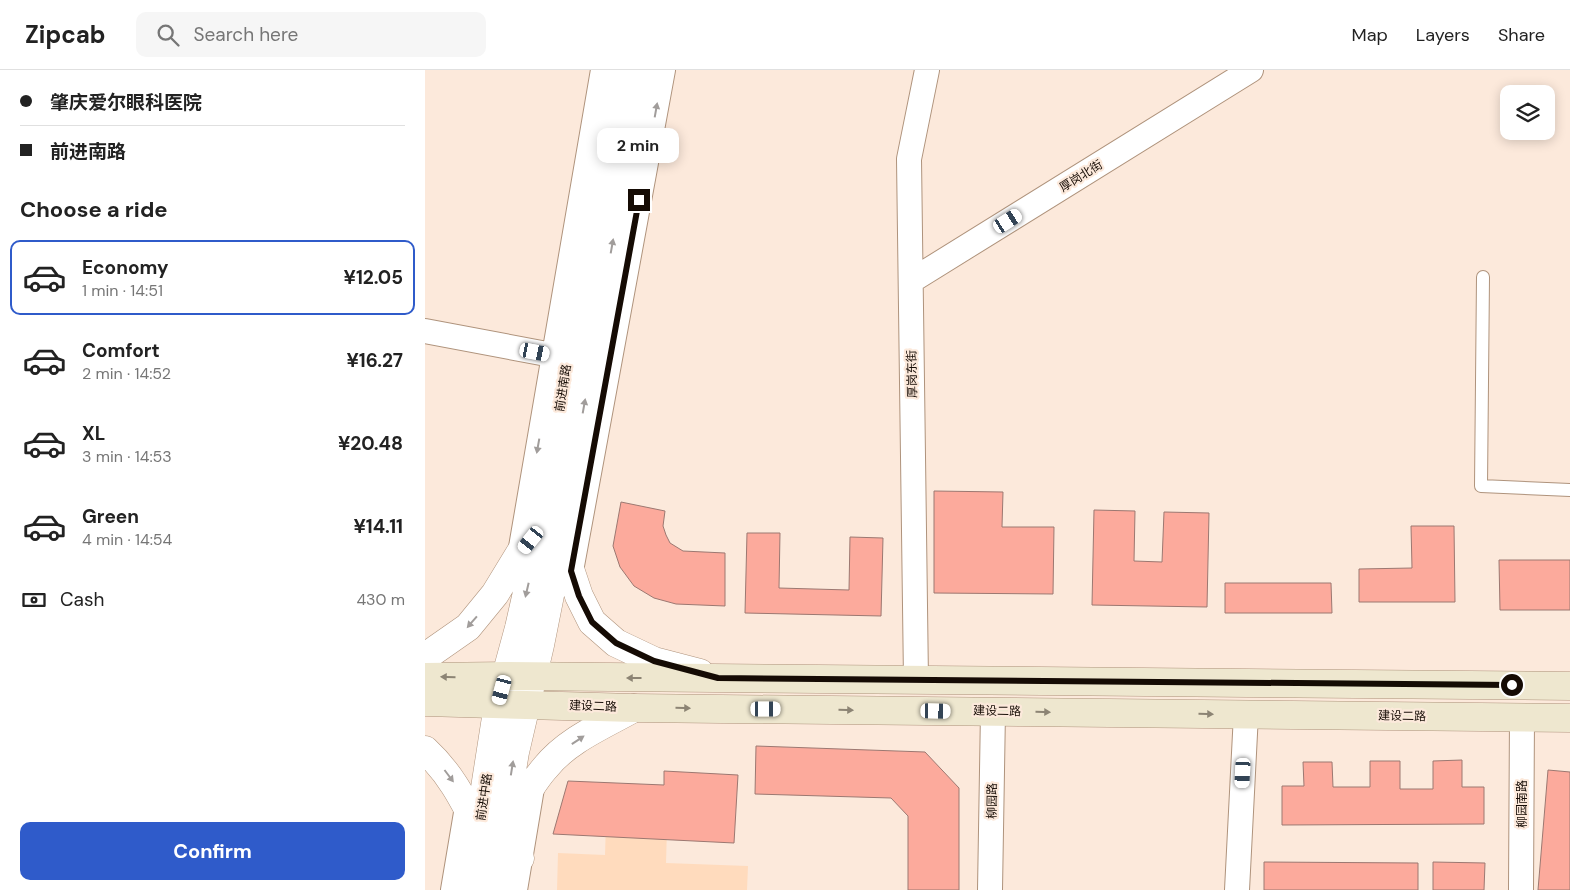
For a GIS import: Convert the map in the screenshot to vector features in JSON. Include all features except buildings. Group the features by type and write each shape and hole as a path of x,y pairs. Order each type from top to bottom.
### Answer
{"main road":[{"path":"425,677 1570,686"},
{"name":"建设二路","path":"425,702 634,708 1570,718"}],"street":[{"name":"前进南路","path":"571,571 582,512 581,361 603,70"},
{"name":"前进南路","path":"581,361 619,70"},
{"name":"前进南路","path":"498,704 519,677 551,533 581,361 642,70"},
{"name":"前进南路","path":"520,553 530,497 581,361 663,70"},
{"name":"厚岗东街","path":"916,680 909,159 927,70"},
{"name":"厚岗北街","path":"911,282 1251,70"},
{"path":"425,332 581,361"},
{"path":"530,497 571,571 579,596 592,622 616,643 654,661 718,678"},
{"path":"425,657 469,627 495,594 520,553 582,512"},
{"name":"前进南路","path":"483,824 515,752 526,705 519,677"},
{"name":"前进中路","path":"469,890 483,824 498,704"},
{"path":"455,878 483,824 533,786 545,768 561,752 587,734 634,708"},
{"name":"柳园路","path":"990,890 993,711"},
{"path":"1237,890 1246,714"},
{"name":"柳园南路","path":"1521,890 1522,717"},
{"path":"425,750 450,777 483,824 520,858"},
{"path":"515,890 533,786"},
{"path":"483,824 492,890"}],"lane":[{"path":"1483,277 1481,486 1570,490"}],"shaded area":[{"path":"607,790 668,793 666,863 748,866 747,890 557,890 558,853 605,855"}],"route":[{"path":"639,200 571,571 579,596 592,622 616,643 654,661 718,678 1512,685"}]}
